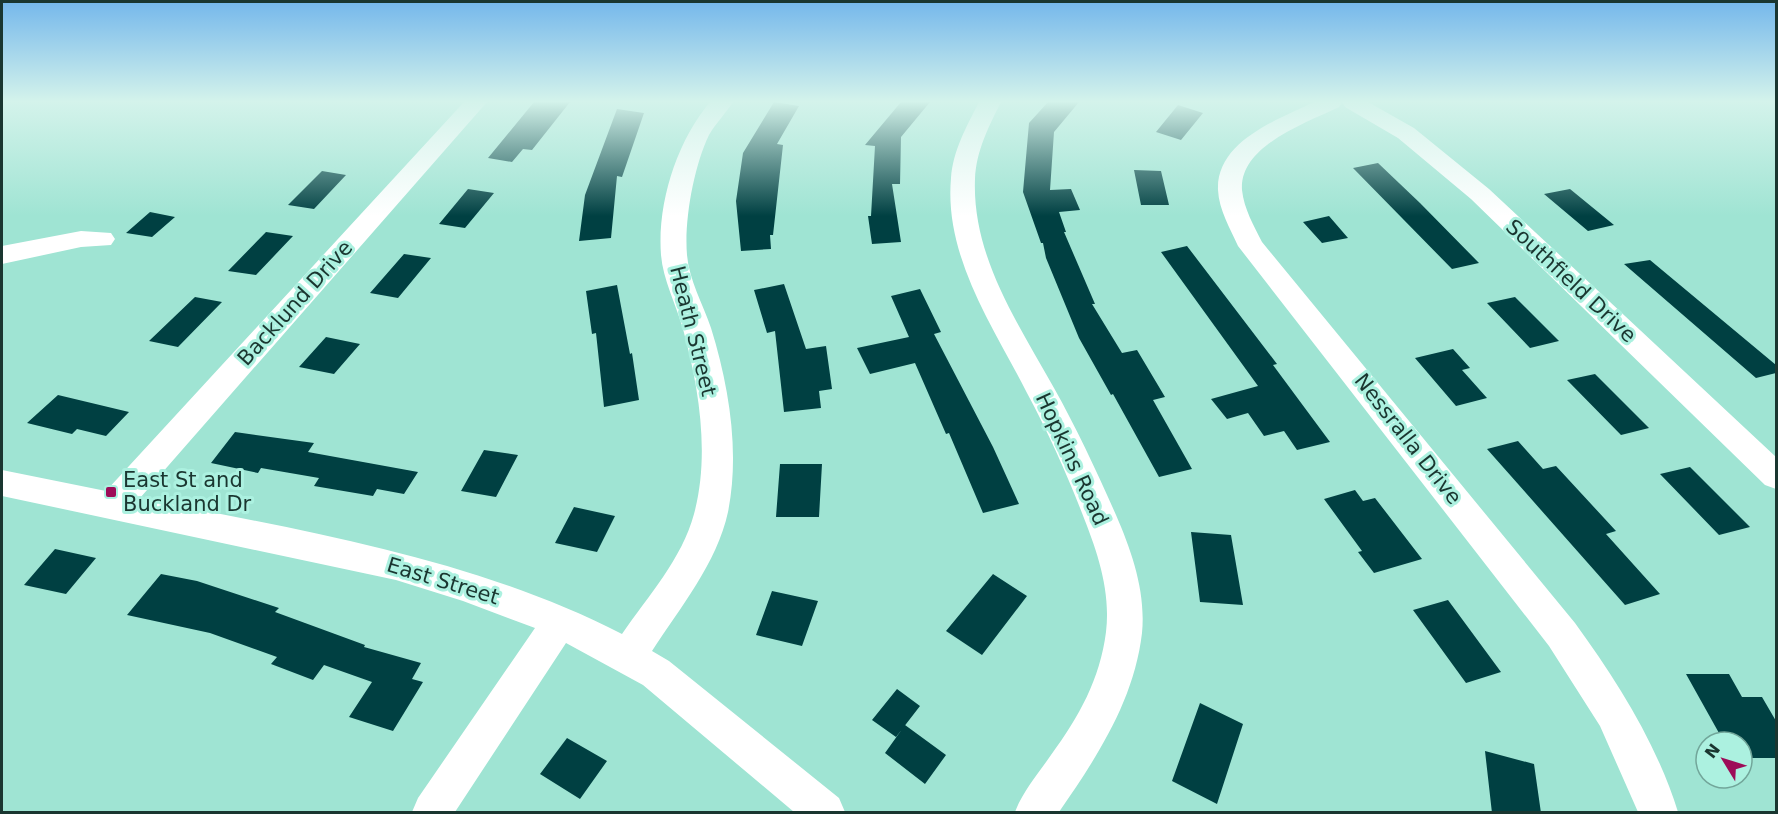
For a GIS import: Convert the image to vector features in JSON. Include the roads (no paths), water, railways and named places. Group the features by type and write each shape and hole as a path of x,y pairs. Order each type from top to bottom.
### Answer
{"street":[{"name":"Backlund Drive","path":"114,505 442,140"},
{"name":"Heath Street","path":"629,655 686,568 708,526 715,492 715,428 711,393 697,330 674,256 677,218 696,140"},
{"name":"Hopkins Road","path":"971,140 963,165 961,202 966,230 988,292 1090,491 1119,563 1126,602 1125,632 1110,696 1090,734 1035,813"},
{"name":"Nessralla Drive","path":"1256,140 1243,153 1230,179 1230,193 1238,225 1251,246 1508,564 1589,675 1614,714 1644,776 1658,813"},
{"name":"Southfield Drive","path":"1414,140 1480,194 1776,476"},
{"path":"2,255 81,239 102,239"},
{"name":"East Street","path":"2,483 396,565 457,583 560,622 629,655 656,673 825,813"},
{"path":"432,813 560,622"}],"place":[{"name":"East St and Buckland Dr","path":"111,492"}]}
